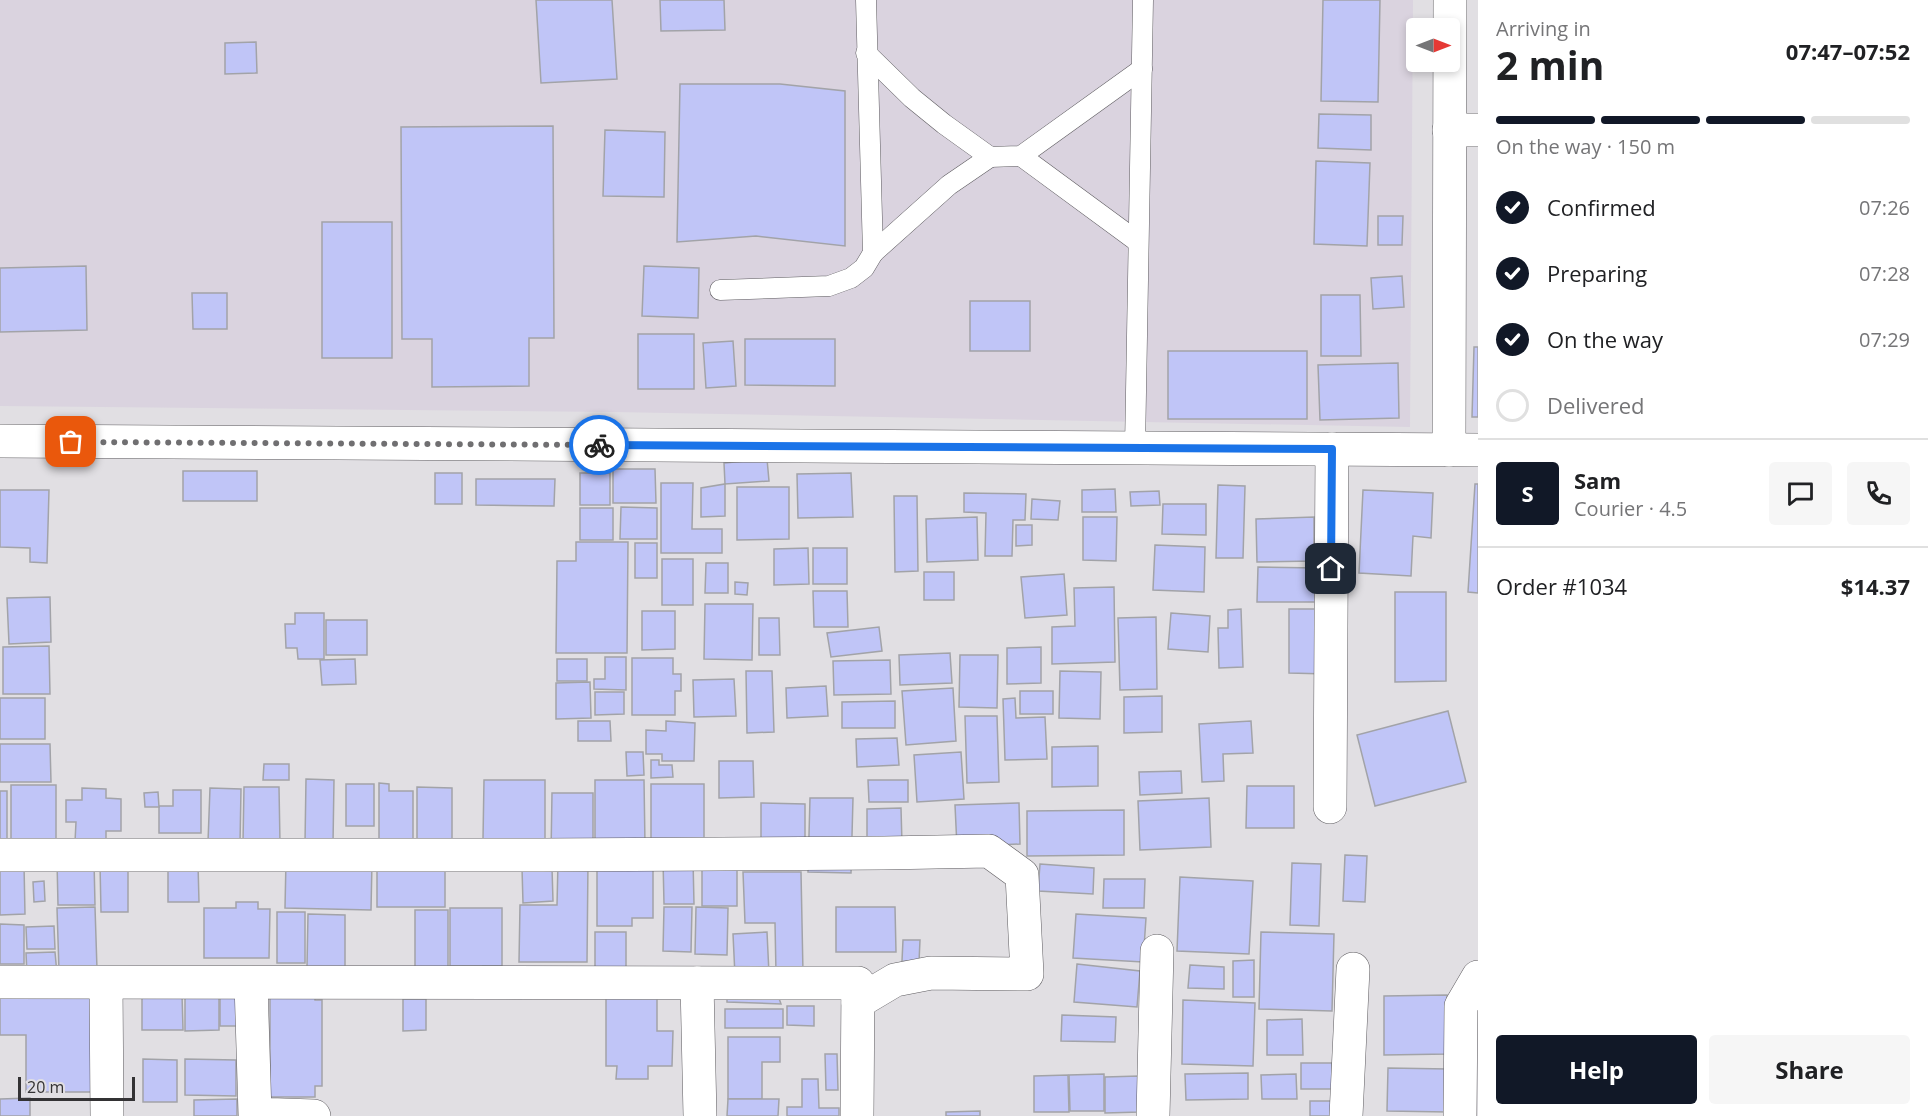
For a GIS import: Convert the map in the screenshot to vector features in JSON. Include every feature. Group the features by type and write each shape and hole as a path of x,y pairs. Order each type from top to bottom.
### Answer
{"street":[{"path":"0,441 1463,450 1463,130 1450,0"},
{"path":"1330,807 1332,449"},
{"path":"0,855 873,854 989,851 1022,875 1027,975 931,973 895,980 858,1002"},
{"path":"1153,1116 1157,951"},
{"path":"1346,1116 1353,969"},
{"path":"1460,1116 1461,1006 1478,977"},
{"path":"0,982 858,983 857,1116"},
{"path":"106,983 106,1116"},
{"path":"251,983 255,1114 314,1116"},
{"path":"697,983 700,1116"}],"lane":[{"path":"866,0 873,253"},
{"path":"1135,448 1143,0"},
{"path":"866,53 912,98 990,157"},
{"path":"720,290 829,286 851,278 864,268 873,253 949,185 990,157 1021,156 1142,69"},
{"path":"1021,156 1138,242"}],"shaded area":[{"path":"0,0 1413,0 1413,18 1406,18 1406,72 1412,72 1410,427 613,412 0,406"}],"building":[{"path":"536,0 612,0 617,79 541,83"},
{"path":"660,0 724,0 725,30 661,31"},
{"path":"1323,0 1380,0 1378,102 1321,101"},
{"path":"256,42 257,73 225,74 225,43"},
{"path":"680,84 780,84 845,91 845,246 756,236 677,242"},
{"path":"1319,114 1371,115 1371,150 1318,148"},
{"path":"553,126 554,338 529,338 529,386 432,387 432,339 402,339 401,127"},
{"path":"605,130 665,132 664,197 603,196"},
{"path":"1316,161 1370,163 1367,246 1314,244"},
{"path":"1378,216 1403,216 1402,245 1378,245"},
{"path":"322,222 392,222 392,358 322,358"},
{"path":"86,266 87,330 0,332 0,268"},
{"path":"644,266 699,268 698,318 642,316"},
{"path":"1402,276 1404,307 1373,309 1371,278"},
{"path":"192,293 227,293 227,329 193,329"},
{"path":"1321,295 1360,295 1361,356 1321,356"},
{"path":"970,301 1030,301 1030,351 970,351"},
{"path":"638,334 694,334 694,389 638,389"},
{"path":"745,339 835,339 835,386 745,385"},
{"path":"733,341 736,386 706,388 703,343"},
{"path":"1474,347 1478,347 1478,417 1472,417"},
{"path":"1168,351 1307,351 1307,419 1168,419"},
{"path":"1398,363 1399,418 1320,420 1318,365"},
{"path":"767,459 769,481 725,484 724,463"},
{"path":"613,469 655,469 656,503 613,503"},
{"path":"183,471 257,471 257,501 183,501"},
{"path":"435,473 462,473 462,504 435,504"},
{"path":"580,473 610,473 610,505 580,505"},
{"path":"851,473 853,517 798,518 797,474"},
{"path":"476,479 555,479 554,506 476,505"},
{"path":"661,483 693,483 692,529 722,529 722,553 661,553"},
{"path":"725,484 725,516 701,517 701,488"},
{"path":"1475,484 1478,484 1478,593 1468,592"},
{"path":"1218,485 1245,486 1243,558 1216,558"},
{"path":"737,487 789,487 789,539 737,540"},
{"path":"1115,489 1116,512 1082,512 1082,490"},
{"path":"0,490 49,490 47,563 30,562 30,548 0,547"},
{"path":"1363,490 1433,493 1431,538 1413,536 1411,576 1359,573"},
{"path":"1159,491 1160,505 1131,506 1130,492"},
{"path":"964,493 1026,494 1025,520 1013,520 1012,556 985,556 986,513 964,512"},
{"path":"894,496 917,496 918,571 895,572"},
{"path":"1032,499 1060,501 1058,520 1031,519"},
{"path":"1163,504 1206,504 1206,535 1162,534"},
{"path":"621,507 657,508 657,539 620,539"},
{"path":"580,508 613,508 613,540 580,540"},
{"path":"977,517 978,560 927,562 926,519"},
{"path":"1083,517 1117,517 1116,561 1083,560"},
{"path":"1314,517 1314,561 1257,562 1256,519"},
{"path":"1016,525 1032,525 1032,545 1016,546"},
{"path":"576,542 628,542 627,653 556,653 557,561 576,561"},
{"path":"635,543 657,543 657,578 635,578"},
{"path":"1155,545 1205,547 1204,592 1153,590"},
{"path":"808,548 809,584 774,585 774,549"},
{"path":"813,548 847,548 847,584 813,584"},
{"path":"662,559 693,559 693,605 662,605"},
{"path":"706,563 728,563 728,593 705,593"},
{"path":"1258,567 1318,568 1317,602 1257,602"},
{"path":"924,572 954,572 954,600 924,600"},
{"path":"1064,574 1067,615 1025,618 1021,577"},
{"path":"735,582 748,583 747,595 735,594"},
{"path":"1114,587 1115,662 1052,664 1052,627 1075,626 1074,588"},
{"path":"813,591 847,591 848,627 814,627"},
{"path":"1395,592 1446,592 1446,681 1395,682"},
{"path":"50,597 51,642 9,644 7,598"},
{"path":"705,604 753,604 752,660 704,659"},
{"path":"1241,609 1243,667 1219,668 1218,628 1228,628 1228,610"},
{"path":"1289,609 1328,609 1327,674 1289,673"},
{"path":"642,611 675,611 675,649 642,650"},
{"path":"295,613 324,613 324,659 298,659 297,648 286,648 285,624 295,624"},
{"path":"1171,613 1210,616 1208,652 1168,649"},
{"path":"1156,617 1157,689 1120,690 1118,618"},
{"path":"759,618 779,618 780,655 759,655"},
{"path":"326,620 367,620 367,655 326,655"},
{"path":"879,627 882,651 831,657 827,633"},
{"path":"49,646 50,694 3,694 3,647"},
{"path":"1041,647 1041,683 1007,684 1007,648"},
{"path":"950,653 952,683 900,685 899,655"},
{"path":"960,655 998,655 997,708 959,707"},
{"path":"605,657 626,657 626,690 594,689 594,679 605,679"},
{"path":"632,658 673,658 673,674 681,674 681,691 675,691 675,715 632,715"},
{"path":"355,659 356,684 322,685 320,660"},
{"path":"557,659 587,659 587,681 557,681"},
{"path":"890,660 891,694 834,695 833,661"},
{"path":"746,671 772,671 774,732 747,733"},
{"path":"1060,671 1101,672 1100,719 1059,718"},
{"path":"734,679 736,716 694,717 693,680"},
{"path":"590,682 591,718 556,719 556,683"},
{"path":"826,686 828,716 787,718 786,688"},
{"path":"953,688 956,741 906,745 902,691"},
{"path":"1020,691 1053,691 1053,714 1020,714"},
{"path":"595,692 624,692 624,714 595,715"},
{"path":"1162,696 1162,732 1124,733 1124,697"},
{"path":"0,698 45,698 45,739 0,739"},
{"path":"1015,698 1016,718 1045,717 1047,759 1005,760 1003,699"},
{"path":"895,701 895,728 842,728 842,702"},
{"path":"1448,711 1466,782 1375,806 1357,735"},
{"path":"965,716 997,716 999,782 967,783"},
{"path":"578,721 610,721 611,741 578,741"},
{"path":"666,721 695,723 694,761 662,761 662,754 646,754 646,730 666,731"},
{"path":"1251,721 1253,753 1223,754 1224,781 1202,782 1199,724"},
{"path":"897,738 899,765 857,767 856,739"},
{"path":"0,744 50,744 51,782 0,782"},
{"path":"1098,746 1098,786 1052,787 1052,747"},
{"path":"626,752 643,752 644,775 627,776"},
{"path":"961,752 964,799 917,802 914,755"},
{"path":"651,760 659,760 659,765 672,765 673,777 651,778"},
{"path":"719,761 753,761 754,797 719,798"},
{"path":"264,764 289,764 289,780 263,780"},
{"path":"1181,771 1182,793 1140,795 1139,772"},
{"path":"306,779 334,780 333,844 305,843"},
{"path":"484,780 545,780 545,839 483,839"},
{"path":"595,780 644,780 645,845 595,846"},
{"path":"868,780 908,780 908,802 869,802"},
{"path":"379,783 389,784 389,791 413,791 413,841 379,840"},
{"path":"346,784 374,784 374,826 346,826"},
{"path":"651,784 704,784 704,841 651,841"},
{"path":"11,785 56,785 56,846 11,846"},
{"path":"1247,786 1294,786 1294,828 1246,828"},
{"path":"244,787 279,787 280,843 243,843"},
{"path":"417,787 452,788 452,840 417,839"},
{"path":"82,788 106,789 106,798 121,799 121,831 106,831 106,843 75,842 76,822 66,822 66,800 82,800"},
{"path":"210,788 241,789 240,843 208,842"},
{"path":"173,790 201,790 201,833 159,833 159,806 173,806"},
{"path":"0,791 7,791 7,846 0,846"},
{"path":"158,792 159,807 145,807 144,793"},
{"path":"552,793 593,793 593,855 551,854"},
{"path":"810,798 853,798 851,873 808,872"},
{"path":"1209,798 1211,847 1140,850 1138,801"},
{"path":"761,803 805,804 805,862 761,862"},
{"path":"1019,803 1020,844 957,847 955,805"},
{"path":"901,808 902,844 867,845 867,809"},
{"path":"1124,810 1124,855 1027,856 1027,811"},
{"path":"1345,855 1367,856 1365,902 1343,901"},
{"path":"663,860 693,860 694,904 664,904"},
{"path":"57,861 94,861 95,905 58,905"},
{"path":"286,861 372,862 371,910 285,908"},
{"path":"702,861 737,861 737,906 702,906"},
{"path":"377,862 445,862 445,907 377,907"},
{"path":"558,862 588,862 587,962 519,962 520,905 557,905"},
{"path":"1292,863 1321,864 1319,926 1290,925"},
{"path":"100,864 128,864 128,912 101,912"},
{"path":"168,864 198,864 199,902 168,902"},
{"path":"1040,864 1094,868 1093,894 1038,891"},
{"path":"0,865 24,865 25,914 0,915"},
{"path":"522,868 552,868 553,901 523,903"},
{"path":"597,868 653,868 653,918 632,918 632,926 597,926"},
{"path":"743,872 801,872 803,973 776,973 775,923 745,923"},
{"path":"1180,877 1253,881 1249,954 1177,951"},
{"path":"1104,879 1145,879 1144,908 1103,908"},
{"path":"44,881 45,901 34,902 33,882"},
{"path":"236,902 258,902 258,909 270,909 269,958 204,958 204,908 236,908"},
{"path":"95,907 97,969 59,971 57,908"},
{"path":"664,907 692,907 691,952 663,951"},
{"path":"696,907 728,908 727,955 695,954"},
{"path":"836,907 895,907 896,952 836,952"},
{"path":"450,908 502,908 502,966 450,966"},
{"path":"415,910 448,910 448,967 415,967"},
{"path":"277,912 305,912 305,963 277,963"},
{"path":"308,914 345,915 345,968 307,967"},
{"path":"1076,914 1146,918 1143,962 1073,958"},
{"path":"0,924 24,925 24,964 0,964"},
{"path":"54,926 55,949 27,949 26,927"},
{"path":"595,932 626,932 626,967 595,967"},
{"path":"767,932 769,974 735,976 733,934"},
{"path":"1261,932 1334,934 1332,1011 1259,1009"},
{"path":"903,940 920,940 919,962 902,961"},
{"path":"55,952 57,974 27,974 26,953"},
{"path":"1254,960 1254,997 1233,997 1233,961"},
{"path":"1077,964 1140,971 1137,1007 1074,1002"},
{"path":"1190,965 1224,967 1224,989 1188,988"},
{"path":"727,988 776,990 781,1004 727,1002"},
{"path":"220,989 240,989 240,1026 220,1026"},
{"path":"270,990 315,990 315,1000 322,1000 322,1086 315,1086 315,1097 270,1097"},
{"path":"606,993 657,993 657,1031 673,1031 672,1066 648,1066 648,1079 616,1079 617,1066 606,1066"},
{"path":"182,994 183,1030 142,1030 142,995"},
{"path":"219,994 219,1030 185,1031 185,995"},
{"path":"0,995 91,995 91,1092 26,1092 26,1035 0,1035"},
{"path":"1447,995 1448,1054 1384,1055 1384,996"},
{"path":"403,999 426,999 426,1030 403,1031"},
{"path":"1183,1000 1255,1003 1253,1066 1182,1064"},
{"path":"787,1006 814,1006 814,1026 787,1025"},
{"path":"725,1009 783,1009 783,1028 725,1028"},
{"path":"1062,1015 1116,1017 1115,1042 1061,1041"},
{"path":"1302,1019 1303,1055 1267,1055 1267,1020"},
{"path":"728,1037 780,1037 780,1062 762,1062 762,1099 728,1099"},
{"path":"825,1054 837,1054 838,1090 826,1090"},
{"path":"143,1059 177,1060 177,1102 143,1102"},
{"path":"185,1059 236,1060 236,1096 185,1095"},
{"path":"1301,1063 1332,1063 1332,1089 1301,1089"},
{"path":"1388,1068 1448,1069 1448,1112 1387,1111"},
{"path":"1248,1073 1248,1099 1186,1100 1185,1074"},
{"path":"1104,1074 1104,1111 1070,1111 1069,1075"},
{"path":"1296,1074 1297,1099 1262,1099 1261,1075"},
{"path":"1068,1075 1069,1112 1034,1112 1034,1076"},
{"path":"1139,1076 1140,1112 1105,1113 1105,1077"},
{"path":"802,1079 818,1079 819,1108 839,1108 839,1116 787,1116 787,1107 802,1107"},
{"path":"30,1098 30,1116 0,1116 0,1099"},
{"path":"237,1099 237,1116 194,1116 194,1100"},
{"path":"728,1099 779,1099 778,1116 727,1116"},
{"path":"1310,1101 1333,1101 1333,1116 1310,1116"},
{"path":"980,1111 980,1116 946,1116 946,1112"}],"way so far":[{"path":"71,442 599,445"}],"route":[{"path":"599,445 1332,449 1331,569"}]}
